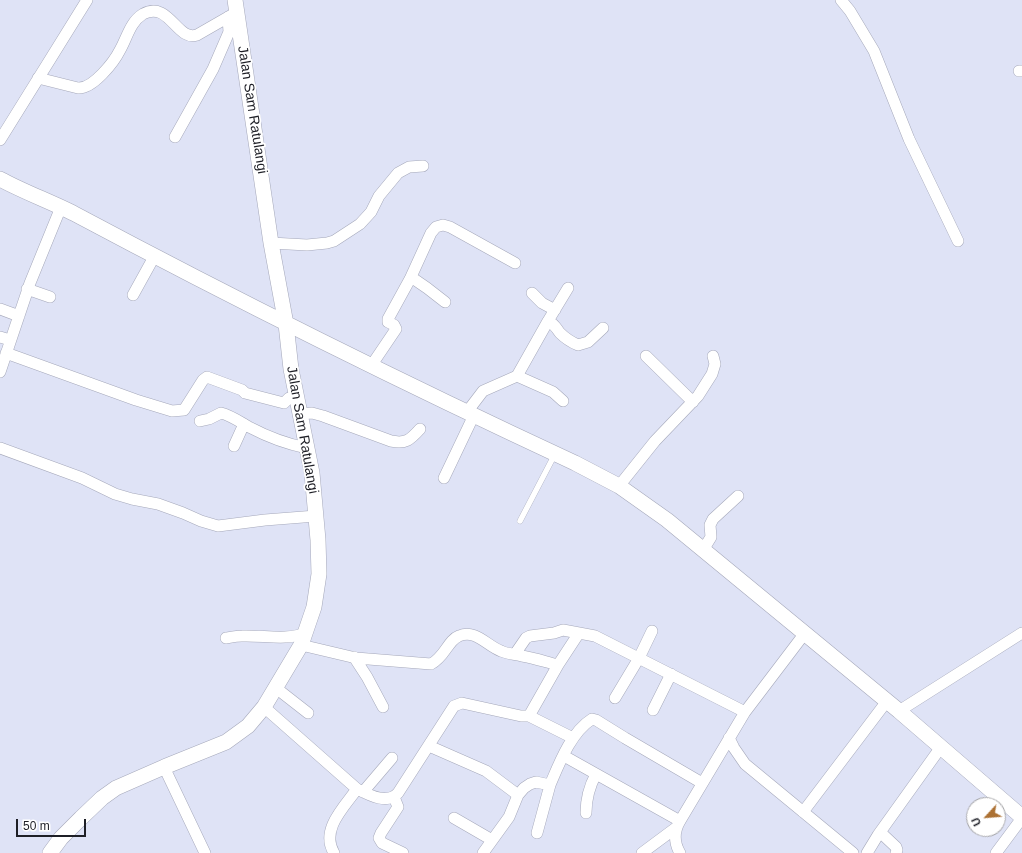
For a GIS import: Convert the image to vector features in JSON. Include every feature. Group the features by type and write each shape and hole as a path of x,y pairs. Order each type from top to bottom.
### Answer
{"main road":[{"name":"Jalan Sam Ratulangi","path":"50,853 61,838 102,798 125,783 226,742 248,726 264,707 304,639 314,607 319,574 312,473 291,369 286,324 271,243 234,10"},
{"path":"0,179 21,190 61,207 154,257 286,324 619,486 667,520 805,633 893,706 1022,818"}],"street":[{"path":"0,140 87,0"},
{"path":"841,0 850,11 874,51 909,139 958,241"},
{"path":"38,78 78,88 89,85 103,73 120,52 136,19 148,12 162,12 168,16 186,35 192,36 197,35 234,10"},
{"path":"175,137 213,69 229,32 234,10"},
{"path":"271,243 307,245 334,241 360,224 371,212 378,196 398,173 409,167 423,166"},
{"path":"0,372 6,353 5,339 19,316 61,207"},
{"path":"371,366 396,329 395,326 388,320 411,277 434,228 438,225 450,227 515,263"},
{"path":"133,295 154,257"},
{"path":"411,277 444,302"},
{"path":"444,478 471,414 483,392 501,382 517,376 568,288"},
{"path":"28,290 50,297"},
{"path":"532,293 542,303 555,310"},
{"path":"0,309 19,316"},
{"path":"548,321 554,324 566,339 578,345 588,342 603,328"},
{"path":"6,353 172,411 184,410 203,380 207,377 242,390 245,394 284,403 289,398 298,406 312,413 391,441 400,443 411,439 420,430"},
{"path":"646,356 693,402"},
{"path":"619,486 655,441 693,402 712,374 715,364 713,356"},
{"path":"517,376 553,392 563,401"},
{"path":"200,421 222,413 282,442 307,448"},
{"path":"234,446 244,424"},
{"path":"0,448 82,478 115,494 132,500 158,504 218,526 316,516"},
{"path":"703,550 711,538 711,522 738,496"},
{"path":"515,654 526,638 530,636 554,633 563,630 595,636 745,712"},
{"path":"615,698 639,658 652,631"},
{"path":"529,716 578,633"},
{"path":"680,853 675,837 678,824 745,712 805,633"},
{"path":"803,812 893,706 1022,633"},
{"path":"226,638 243,636 269,638 291,637 304,639 354,657 431,664 438,660 458,636 471,634 500,651 558,666"},
{"path":"354,657 367,676 383,707"},
{"path":"653,710 671,674"},
{"path":"276,688 308,713"},
{"path":"264,707 360,791 369,795 383,798 394,797 454,706 458,704 462,703 521,716 529,716 574,738"},
{"path":"537,833 550,785 556,770 574,738 588,721 592,719 702,783"},
{"path":"729,738 745,764 853,853"},
{"path":"429,746 486,771 518,796"},
{"path":"867,853 880,832 941,747"},
{"path":"564,756 678,824"},
{"path":"334,853 330,844 330,833 333,822 392,758"},
{"path":"164,767 205,853"},
{"path":"586,813 586,799 591,783 596,774"},
{"path":"483,853 510,817 518,796 524,788 536,782 550,785"},
{"path":"394,797 398,807 380,833 380,838 382,843 403,853"},
{"path":"454,818 492,840"},
{"path":"996,853 1022,818"},
{"path":"642,853 678,824"},
{"path":"880,832 897,848 896,853"}],"lane":[{"path":"520,521 555,454"}]}
